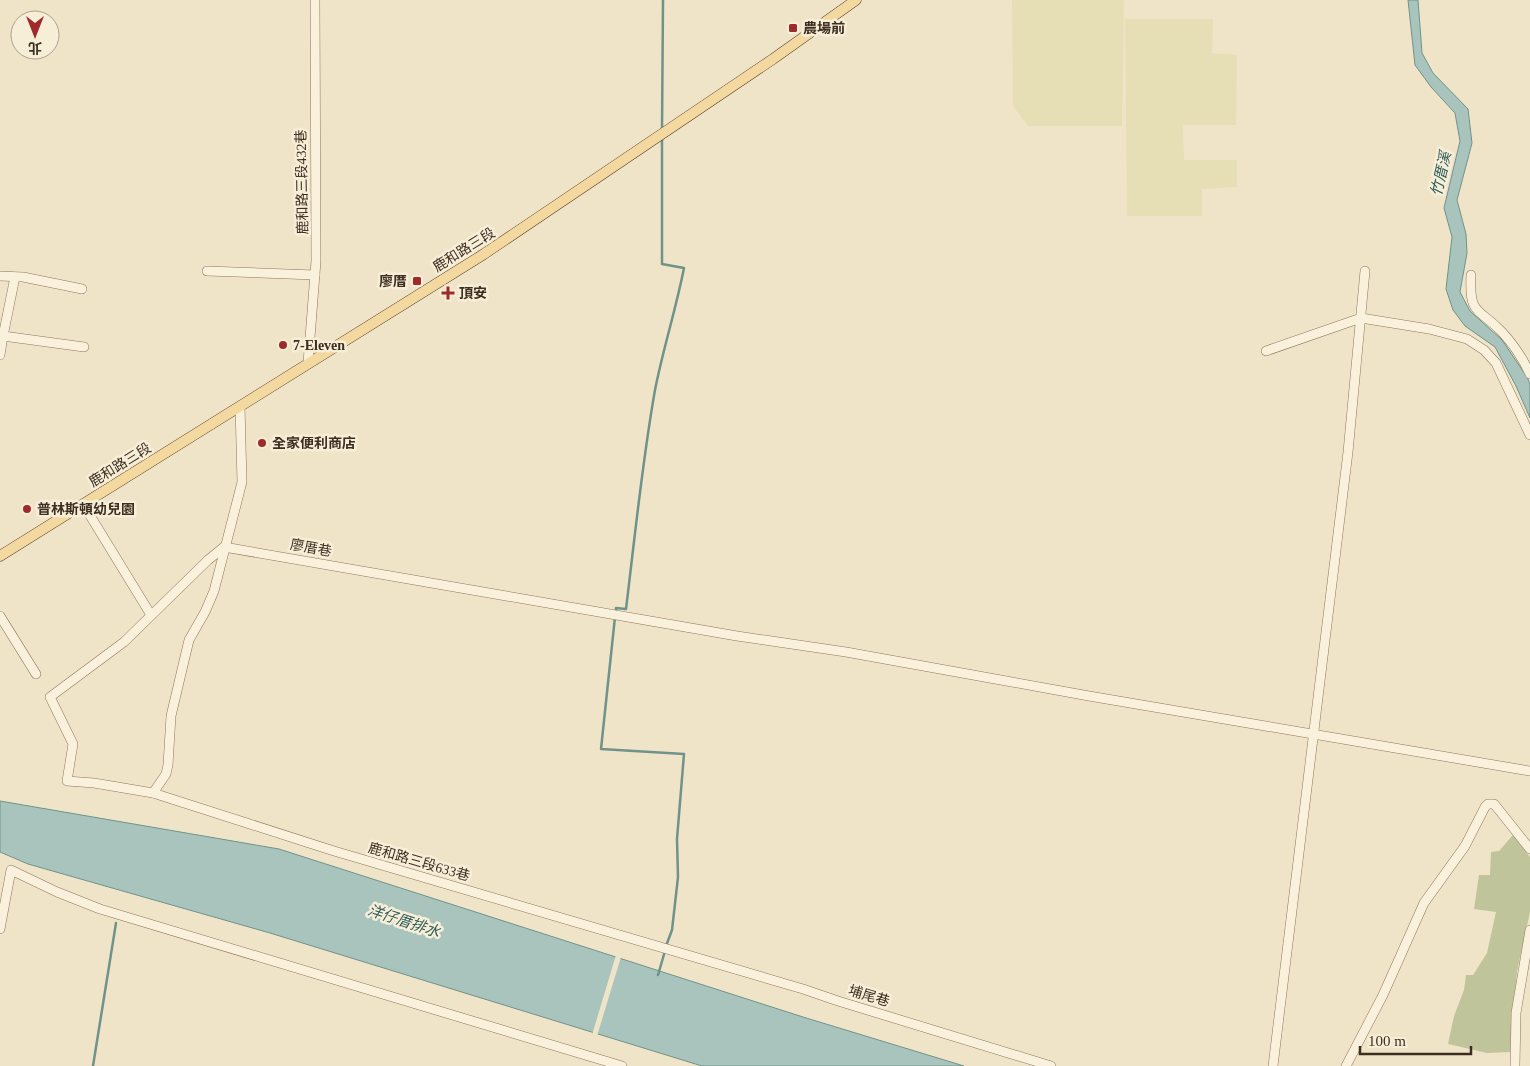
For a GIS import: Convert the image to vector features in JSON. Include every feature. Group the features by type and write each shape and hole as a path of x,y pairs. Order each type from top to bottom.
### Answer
{"main road":[{"name":"鹿和路三段","path":"0,556 484,254 856,0"}],"street":[{"name":"鹿和路三段432巷","path":"308,363 315,275 314,0"},
{"path":"206,271 315,275"},
{"path":"1273,1066 1348,452 1365,271"},
{"path":"1471,275 1470,294 1474,307 1502,331 1521,355 1530,374"},
{"path":"0,276 82,289"},
{"path":"0,355 15,277"},
{"path":"1266,350 1361,318 1429,329 1467,339 1484,350 1496,363 1530,435"},
{"path":"3,336 84,347"},
{"path":"153,793 166,774 168,766 171,716 189,640 205,612 214,591 242,482 240,406"},
{"path":"83,504 151,615 224,547"},
{"name":"廖厝巷","path":"224,547 737,636 846,652 1313,735 1530,771"},
{"name":"鹿和路三段633巷","path":"151,615 124,642 50,697 73,744 67,782 94,783 153,793 334,851 678,953"},
{"path":"0,616 36,674"},
{"path":"1346,1066 1383,996 1424,903 1465,846 1485,807 1488,804 1494,804 1530,849"},
{"path":"0,929 11,870 56,892 100,908 622,1066"},
{"path":"1515,1066 1516,1013 1530,930"},
{"name":"埔尾巷","path":"678,953 803,989 1051,1066"}],"shaded area":[{"path":"1012,0 1124,0 1122,126 1028,126 1013,106"},
{"path":"1125,19 1213,19 1212,53 1237,55 1236,125 1183,125 1184,160 1237,160 1237,187 1202,189 1202,216 1127,216"}],"green space":[{"path":"1513,835 1530,857 1530,912 1517,971 1510,1052 1487,1053 1448,1044 1454,1016 1464,990 1466,975 1473,975 1487,953 1496,912 1474,909 1479,875 1490,875 1491,852 1499,851"}],"water":[{"path":"1408,0 1418,0 1422,53 1433,73 1468,109 1472,143 1457,200 1466,234 1467,253 1460,292 1470,311 1502,340 1527,377 1530,384 1530,418 1516,386 1495,347 1465,326 1453,310 1446,289 1452,237 1444,208 1460,141 1455,113 1431,87 1415,65"},
{"name":"洋仔厝排水","path":"0,801 279,849 803,1017 964,1066 702,1066 270,933 28,864 0,852"}],"pier":[{"path":"616,955 621,957 597,1036 592,1035"}],"waterway":[{"path":"662,131 663,0"},
{"path":"616,612 616,608 626,609 650,417 684,268 662,264 662,136"},
{"path":"615,617 601,749 684,754 677,839 678,877 672,930 666,946"},
{"path":"93,1066 116,923"},
{"path":"658,975 665,951"}],"place":[{"name":"農場前","path":"793,28"},
{"name":"廖厝","path":"417,281"},
{"name":"頂安","path":"448,293"},
{"name":"7-Eleven","path":"283,345"},
{"name":"全家便利商店","path":"262,443"},
{"name":"普林斯頓幼兒園","path":"27,509"}],"water label":[{"name":"竹厝溪","path":"1441,174"}]}
